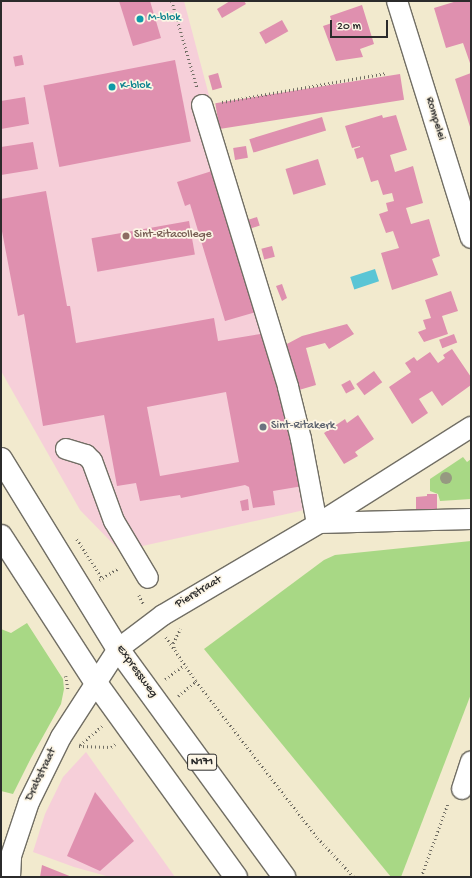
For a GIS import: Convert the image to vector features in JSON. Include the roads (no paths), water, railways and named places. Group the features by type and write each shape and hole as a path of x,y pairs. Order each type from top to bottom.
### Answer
{"highway":[{"name":"Expressweg","path":"1,459 118,649 284,877"},
{"path":"1,536 96,683 236,877"}],"street":[{"name":"Rompelei","path":"396,1 471,238"},
{"path":"202,105 288,387 301,439 318,523"},
{"name":"Pierstraat","path":"96,683 118,649 163,615 318,523 471,427"},
{"path":"66,450 86,455 92,461 114,521 148,578"},
{"name":"Pierstraat","path":"318,523 471,519"},
{"name":"Drabstraat","path":"10,877 11,856 28,802 61,737 96,683"},
{"path":"462,789 471,761"}],"water":[{"path":"375,269 379,281 354,289 350,277"}],"place":[{"name":"M-blok","path":"140,19"},
{"name":"K-blok","path":"112,87"},
{"name":"Sint-Ritacollege","path":"126,236"},
{"name":"Sint-Ritakerk","path":"263,427"}]}
